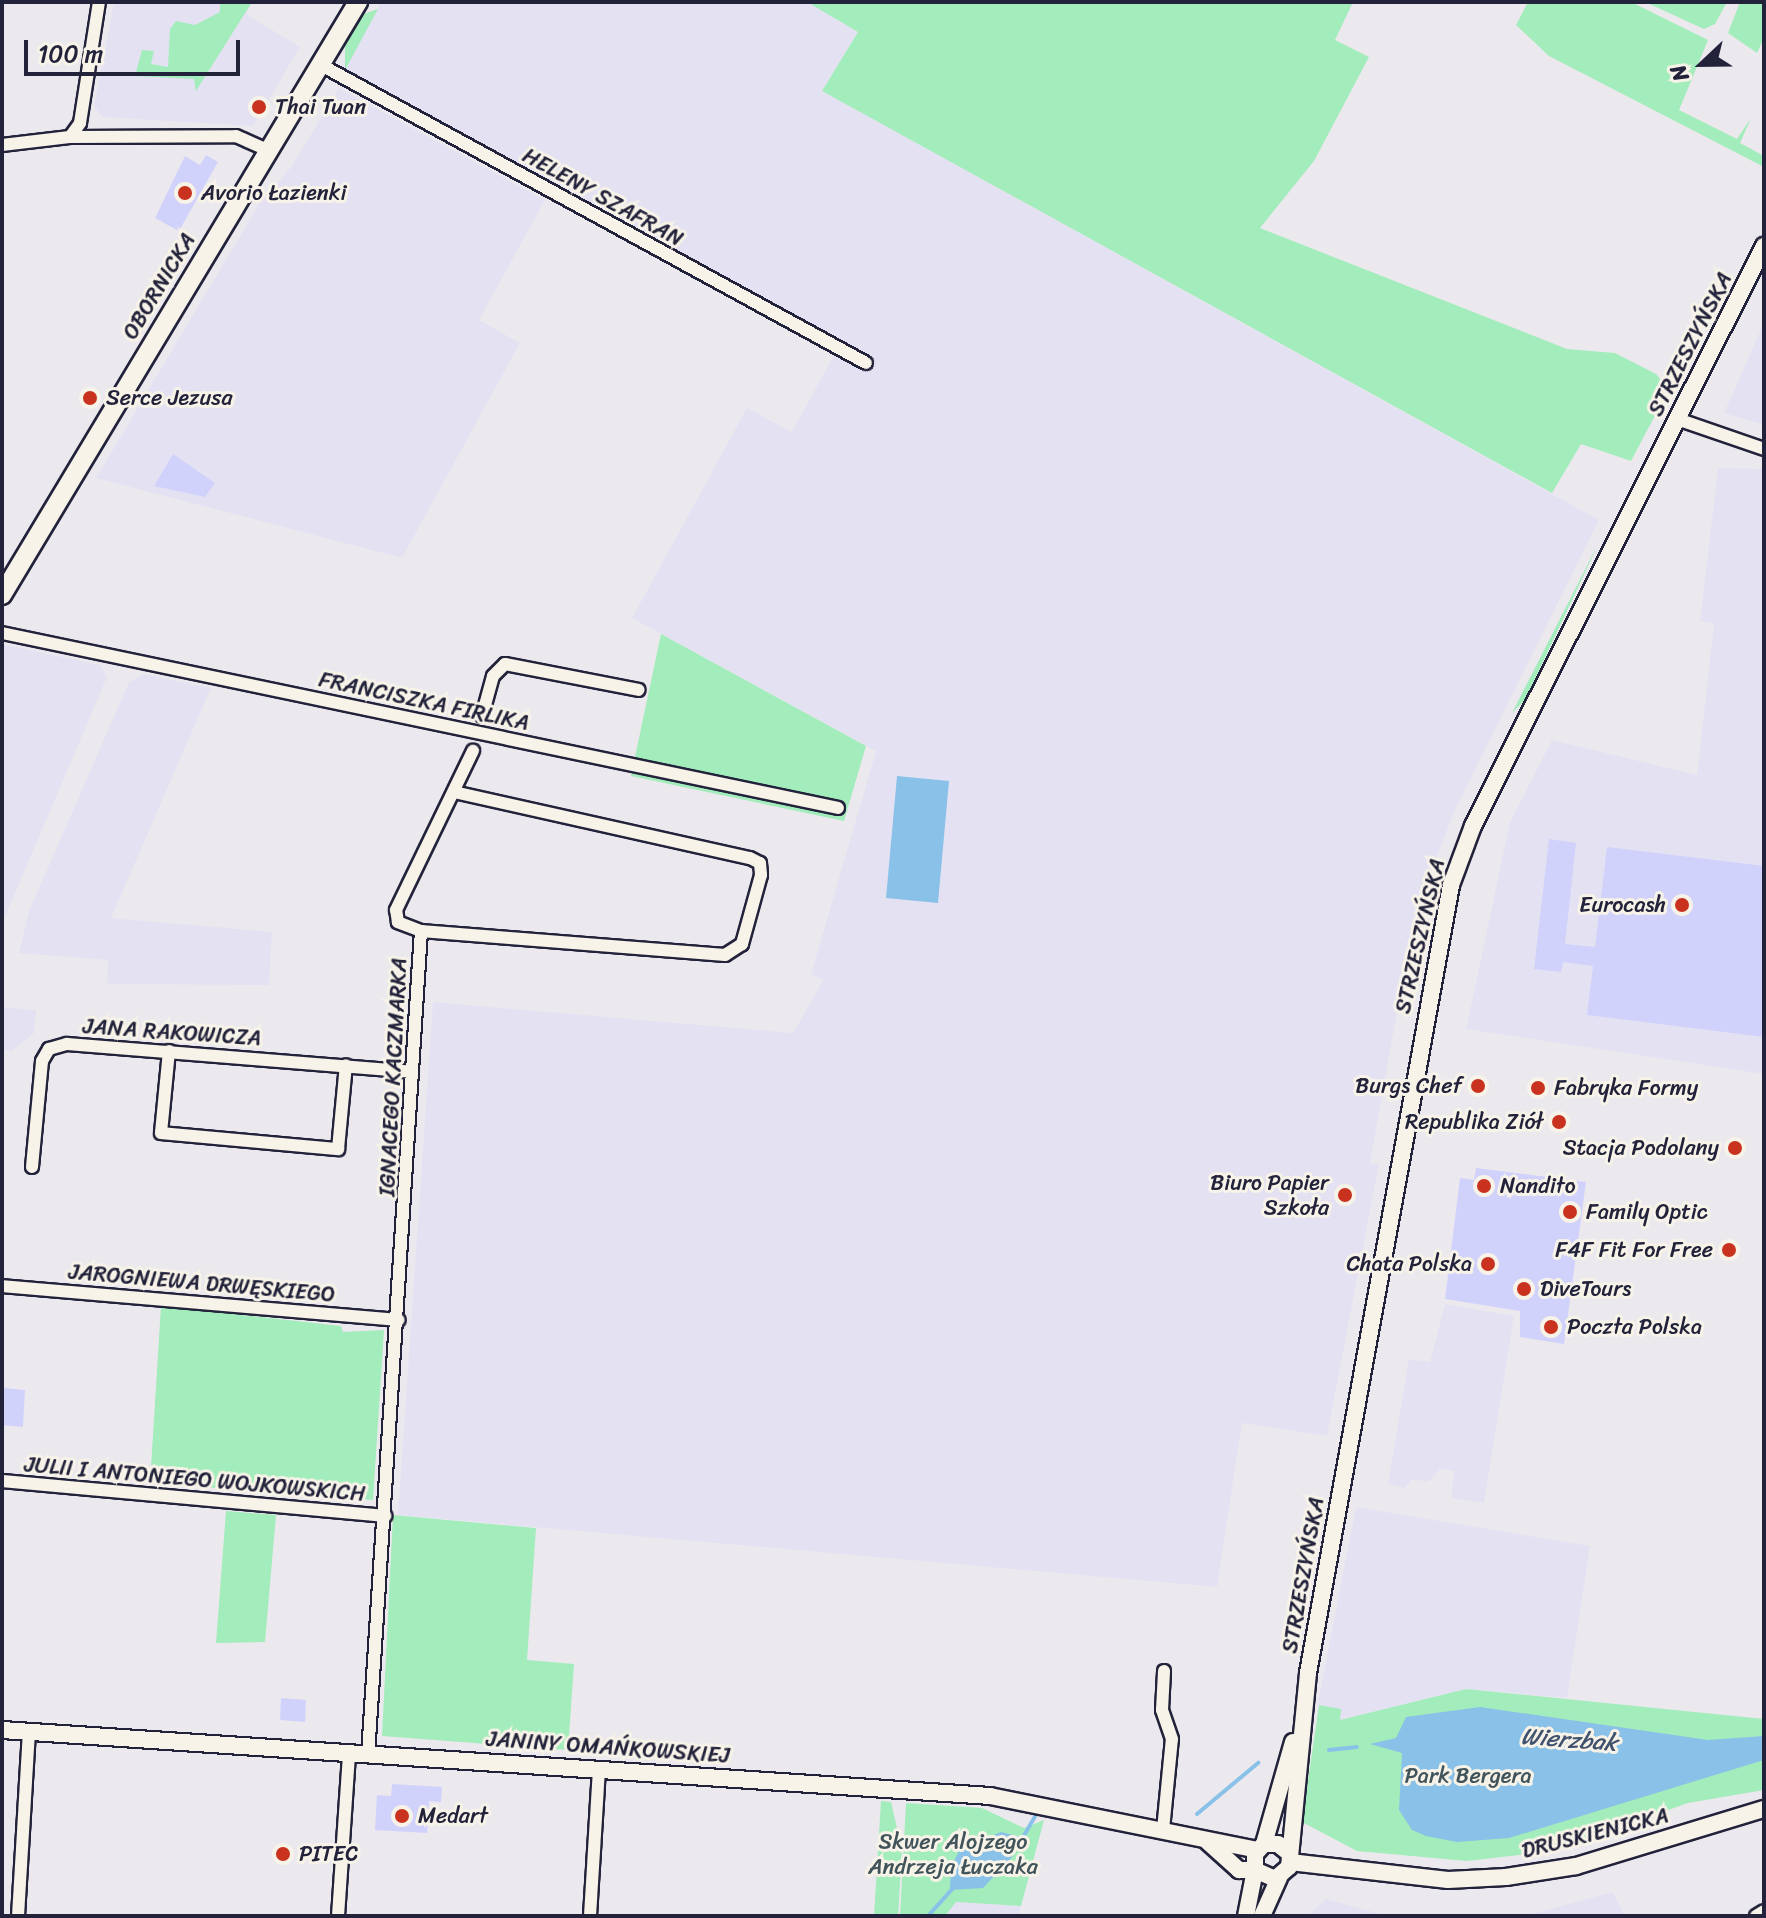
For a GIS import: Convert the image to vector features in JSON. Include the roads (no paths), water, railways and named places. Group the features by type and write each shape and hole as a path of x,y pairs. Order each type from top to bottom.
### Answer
{"main road":[{"name":"OBORNICKA","path":"4,587 358,2"}],"street":[{"path":"70,137 80,123 97,2"},
{"name":"HELENY SZAFRAN","path":"321,65 866,363"},
{"path":"2,145 70,137 236,136 269,151"},
{"name":"STRZESZYŃSKA","path":"1289,1858 1304,1698 1451,885 1473,826 1764,246"},
{"path":"1677,419 1764,449"},
{"name":"FRANCISZKA FIRLIKA","path":"2,633 838,808"},
{"name":"FRANCISZKA FIRLIKA","path":"482,716 493,676 505,664 639,690"},
{"name":"FRANCISZKA FIRLIKA","path":"421,931 398,922 396,910 473,751"},
{"name":"IGNACEGO KACZMARKA","path":"368,1755 399,1320 421,931 725,955 742,944 761,875 760,863 750,858 454,792"},
{"name":"JANA RAKOWICZA","path":"32,1167 42,1061 49,1049 67,1044 412,1072"},
{"path":"169,1051 161,1133 338,1149 346,1065"},
{"name":"JAROGNIEWA DRWĘSKIEGO","path":"2,1286 399,1320"},
{"name":"JULII I ANTONIEGO WOJKOWSKICH","path":"2,1481 385,1516"},
{"path":"1163,1830 1172,1739 1162,1710 1164,1671"},
{"name":"STRZESZYŃSKA","path":"1260,1847 1304,1698"},
{"name":"JANINY OMAŃKOWSKIEJ","path":"2,1730 990,1796 1207,1841 1260,1847"},
{"path":"18,1916 29,1731"},
{"path":"338,1916 349,1754"},
{"path":"590,1916 599,1769"},
{"name":"DRUSKIENICKA","path":"1289,1858 1435,1879 1506,1877 1588,1863 1764,1809"},
{"name":"JANINY OMAŃKOWSKIEJ","path":"1207,1841 1239,1870 1255,1870"},
{"path":"1246,1916 1260,1847 1278,1844 1289,1858 1262,1916"},
{"path":"1255,1870 1266,1878 1279,1878"},
{"path":"1756,1916 1764,1911"}],"water":[{"path":"897,776 949,781 938,903 886,898"},
{"path":"1480,1707 1708,1740 1764,1736 1764,1760 1509,1838 1457,1842 1412,1830 1399,1810 1402,1753 1370,1744 1396,1738 1406,1717"},
{"path":"1001,1832 1025,1838 1012,1857 983,1888 950,1890 951,1866 961,1848"}],"waterway":[{"name":"Wierzbak","path":"1329,1750 1357,1747"},
{"name":"Wierzbak","path":"1197,1814 1258,1763"},
{"name":"Wierzbak","path":"1022,1839 1037,1813"},
{"name":"Wierzbak","path":"928,1916 953,1888"}],"place":[{"name":"Thai Tuan","path":"259,107"},
{"name":"Avorio Łazienki","path":"185,193"},
{"name":"Serce Jezusa","path":"90,398"},
{"name":"Eurocash","path":"1682,905"},
{"name":"Burgs Chef","path":"1478,1086"},
{"name":"Fabryka Formy","path":"1538,1088"},
{"name":"Republika Ziół","path":"1559,1122"},
{"name":"Stacja Podolany","path":"1735,1148"},
{"name":"Nandito","path":"1484,1186"},
{"name":"Biuro Papier Szkoła","path":"1345,1195"},
{"name":"Family Optic","path":"1570,1212"},
{"name":"F4F Fit For Free","path":"1729,1250"},
{"name":"Chata Polska","path":"1488,1264"},
{"name":"DiveTours","path":"1524,1289"},
{"name":"Poczta Polska","path":"1551,1327"},
{"name":"Medart","path":"402,1816"},
{"name":"PITEC","path":"283,1854"}],"park label":[{"name":"Park Bergera","path":"1468,1776"},
{"name":"Skwer Alojzego Andrzeja Łuczaka","path":"953,1854"}]}
